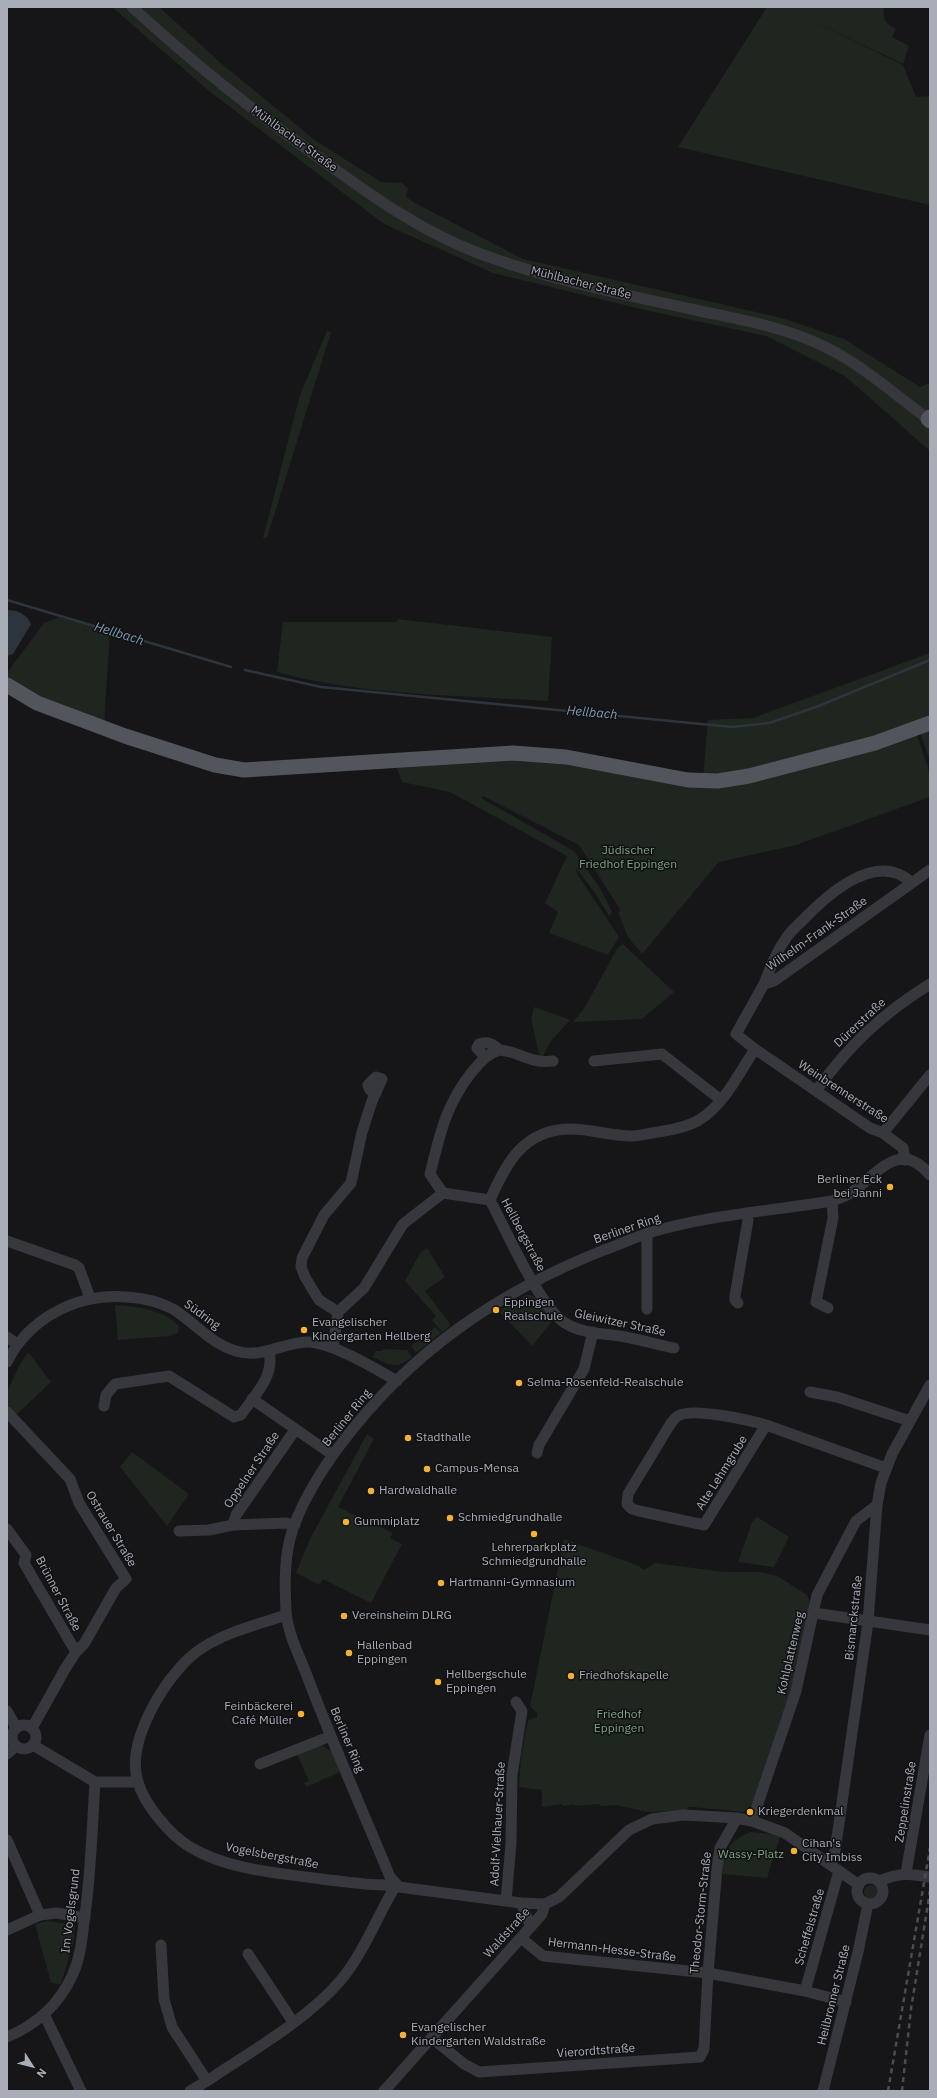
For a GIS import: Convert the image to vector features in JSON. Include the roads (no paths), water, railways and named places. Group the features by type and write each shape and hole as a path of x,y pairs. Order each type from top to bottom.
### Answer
{"main road":[{"path":"7,685 37,703 125,736 214,766 244,770 513,753 566,757 688,780 718,781 749,776 875,743 930,723"}],"street":[{"name":"Mühlbacher Straße","path":"132,7 247,105 363,190 438,235 484,255 554,277 616,293 749,321 790,332 820,344 850,361 929,419"},
{"name":"Wilhelm-Frank-Straße","path":"736,1034 764,984 774,981 930,870"},
{"path":"764,984 785,939 832,892 857,876 880,872 905,876 912,883"},
{"name":"Dürerstraße","path":"816,1091 838,1060 878,1021 930,984"},
{"name":"Weinbrennerstraße","path":"736,1034 755,1049 870,1128 883,1133 903,1148 905,1160"},
{"name":"Hellbergstraße","path":"533,1282 490,1200 503,1170 518,1151 533,1139 571,1129 632,1136 670,1130 698,1121 710,1112 721,1100 755,1049"},
{"path":"443,1193 430,1174 442,1123 453,1100 485,1057 499,1050 504,1050 530,1060 543,1062 553,1061"},
{"path":"594,1061 662,1054 721,1100"},
{"path":"883,1133 930,1075"},
{"path":"338,1312 319,1300 305,1277 301,1267 302,1258 324,1215 351,1183 362,1132 376,1093"},
{"path":"905,1160 918,1164 930,1175"},
{"name":"Berliner Ring","path":"396,1885 390,1877 331,1736 294,1643 286,1615 286,1577 289,1548 295,1525 311,1491 333,1455 377,1400 420,1359 471,1318 503,1298 533,1282 576,1261 647,1234 698,1220 832,1201 849,1194 888,1163 905,1160"},
{"path":"333,1348 338,1312 364,1288 403,1224 443,1193 490,1200"},
{"path":"828,1308 816,1302 833,1218 832,1201"},
{"path":"738,1303 735,1300 735,1296 748,1220 747,1214"},
{"path":"647,1234 647,1309"},
{"path":"7,1241 75,1265 79,1268 90,1298"},
{"name":"Gleiwitzer Straße","path":"533,1282 548,1307 560,1320 566,1324 593,1332 674,1348"},
{"name":"Südring","path":"7,1362 17,1344 35,1326 52,1314 70,1305 90,1298 113,1296 155,1301 173,1309 226,1347 236,1351 249,1353 269,1352 286,1346 309,1342 333,1348 397,1381"},
{"path":"537,1453 539,1445 584,1369 593,1332"},
{"path":"7,1337 17,1344"},
{"path":"104,1406 106,1395 115,1384 170,1376 234,1417 241,1415 269,1373 272,1362 269,1352"},
{"name":"Bismarckstraße","path":"834,1868 835,1851 868,1622 877,1505 886,1468 930,1385"},
{"path":"810,1392 837,1397 910,1421"},
{"path":"252,1399 294,1430 333,1455"},
{"name":"Ostrauer Straße","path":"7,1412 70,1480 79,1503 126,1579 116,1588 84,1644 76,1652 32,1728"},
{"name":"Alte Lehmgrube","path":"766,1426 704,1525 639,1511 632,1509 627,1504 628,1494 671,1424 678,1415 688,1413 708,1414 748,1420 766,1426 886,1468"},
{"name":"Oppelner Straße","path":"233,1525 236,1515 294,1430"},
{"name":"Kohlplattenweg","path":"752,1821 796,1690 817,1595 856,1521 877,1505"},
{"name":"Oppelner Straße","path":"179,1531 209,1530 233,1525 286,1523 295,1525"},
{"name":"Brünner Straße","path":"7,1529 26,1555 24,1563 76,1652"},
{"path":"814,1613 930,1630"},
{"name":"Vogelsbergstraße","path":"286,1615 214,1640 195,1653 178,1668 163,1687 140,1736 136,1760 137,1782 150,1807 166,1826 189,1846 208,1856 254,1868 298,1876 376,1885 396,1885"},
{"name":"Adolf-Vielhauer-Straße","path":"506,1901 512,1838 512,1776 522,1711 516,1702"},
{"path":"7,1711 16,1727"},
{"path":"24,1724 32,1728 36,1736 33,1745 25,1749 16,1746 12,1737 16,1727 24,1724"},
{"name":"Zeppelinstraße","path":"906,1873 930,1735"},
{"path":"260,1764 331,1736"},
{"path":"33,1745 95,1782 137,1782"},
{"path":"7,1754 16,1746"},
{"name":"Im Vogelsgrund","path":"7,2037 44,2014 61,1996 78,1960 85,1918 95,1782"},
{"name":"Waldstraße","path":"384,2091 531,1927 542,1914 545,1904 559,1897 629,1830 640,1823 652,1819 684,1815 737,1818"},
{"path":"737,1818 752,1821 785,1833 859,1884"},
{"name":"Theodor-Storm-Straße","path":"700,2058 704,2049 708,1973 720,1848 737,1818"},
{"path":"7,1840 40,1915"},
{"name":"Scheffelstraße","path":"805,1991 834,1868"},
{"path":"859,1884 868,1878 879,1881 893,1875 906,1873 930,1877"},
{"path":"859,1884 858,1896 862,1901 868,1904 875,1904 882,1897 883,1888 879,1881"},
{"path":"190,2091 207,2081 319,2003 341,1979 370,1938 396,1885 411,1890 521,1903 545,1904"},
{"path":"521,1903 531,1927"},
{"name":"Heilbronner Straße","path":"823,2091 846,2002 868,1904"},
{"path":"7,1930 40,1915 57,1913 85,1918"},
{"name":"Hermann-Hesse-Straße","path":"521,1938 543,1956 633,1967 708,1973 805,1991 846,2002"},
{"path":"161,1945 164,1999 172,2027 207,2081"},
{"path":"248,1954 293,2022"},
{"path":"44,2014 81,2091"},
{"name":"Vierordtstraße","path":"432,2038 464,2064 479,2072 700,2058"}],"waterway":[{"name":"Hellbach","path":"7,600 231,667"},
{"name":"Hellbach","path":"245,670 321,687 732,727 769,723 816,707 930,660"}],"railway":[{"path":"888,2091 930,1848"},
{"path":"902,2091 911,2009 930,1891"}],"place":[{"name":"Berliner Eck bei Janni","path":"890,1187"},
{"name":"Eppingen Realschule","path":"496,1310"},
{"name":"Evangelischer Kindergarten Hellberg","path":"304,1330"},
{"name":"Selma-Rosenfeld-Realschule","path":"519,1383"},
{"name":"Stadthalle","path":"408,1438"},
{"name":"Campus-Mensa","path":"427,1469"},
{"name":"Hardwaldhalle","path":"371,1491"},
{"name":"Schmiedgrundhalle","path":"450,1518"},
{"name":"Gummiplatz","path":"346,1522"},
{"name":"Lehrerparkplatz Schmiedgrundhalle","path":"534,1534"},
{"name":"Hartmanni-Gymnasium","path":"441,1583"},
{"name":"Vereinsheim DLRG","path":"344,1616"},
{"name":"Hallenbad Eppingen","path":"349,1653"},
{"name":"Friedhofskapelle","path":"571,1676"},
{"name":"Hellbergschule Eppingen","path":"438,1682"},
{"name":"Feinbäckerei Café Müller","path":"301,1714"},
{"name":"Kriegerdenkmal","path":"750,1812"},
{"name":"Cihan's City Imbiss","path":"794,1851"},
{"name":"Evangelischer Kindergarten Waldstraße","path":"403,2035"}],"park label":[{"name":"Jüdischer Friedhof Eppingen","path":"628,858"},
{"name":"Friedhof Eppingen","path":"619,1722"},
{"name":"Wassy-Platz","path":"751,1855"}]}
